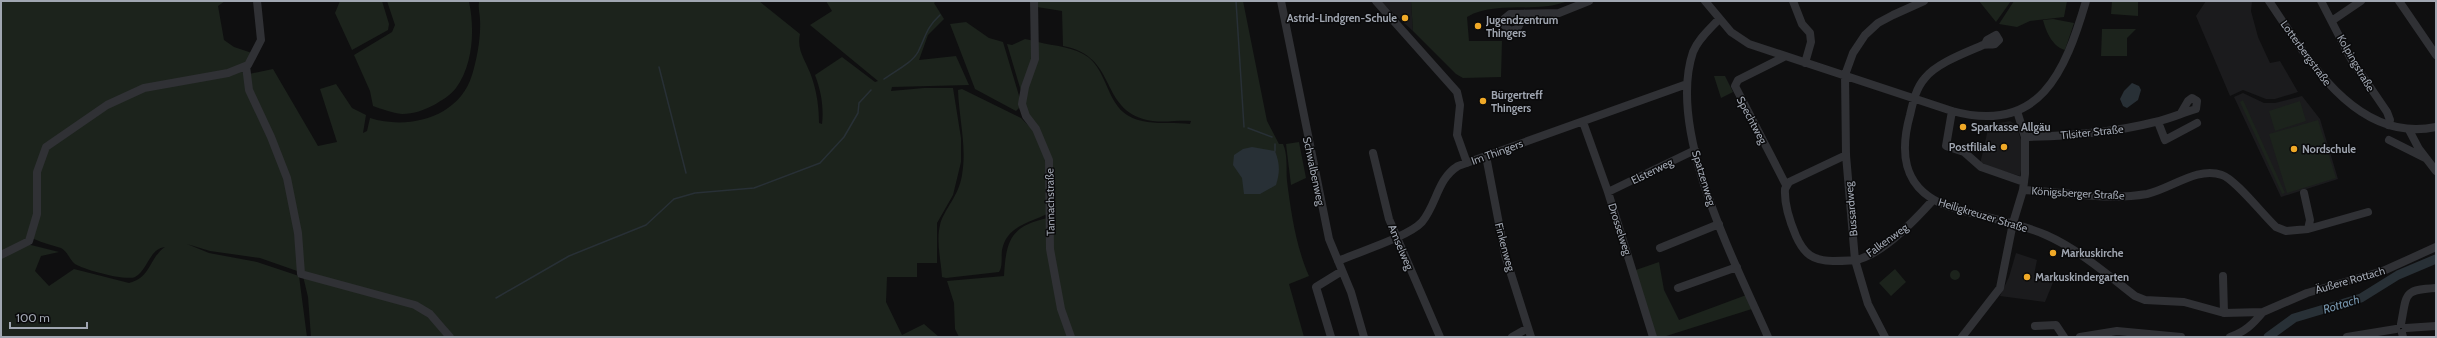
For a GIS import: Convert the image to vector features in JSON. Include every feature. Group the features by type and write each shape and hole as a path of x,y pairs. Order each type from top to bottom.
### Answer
{"street":[{"path":"257,1 261,40 247,66 249,90 278,152 290,189 298,233 301,274 415,305 430,314 450,337"},
{"name":"Tannachstraße","path":"1034,1 1035,59 1025,87 1022,104 1026,116 1036,129 1049,160 1050,249 1061,308 1071,337"},
{"name":"Schwalbenweg","path":"1281,1 1329,239 1351,292 1364,337"},
{"path":"1376,1 1456,92 1460,105 1457,134 1467,163"},
{"path":"1525,14 1559,13 1589,1"},
{"path":"1705,1 1719,19 1749,44 1784,57 1844,75 1952,111 1988,117 2008,115 2017,111 2034,100 2056,79 2086,1"},
{"path":"1793,1 1802,24 1810,33 1811,42 1805,63"},
{"path":"1844,75 1853,53 1865,35 1892,15 1924,1"},
{"name":"Lotterbergstraße","path":"2269,1 2323,80 2355,106 2388,125 2409,130 2436,127"},
{"name":"Kolpingstraße","path":"2321,1 2333,20 2351,59 2389,116 2388,125"},
{"path":"2333,20 2362,1"},
{"path":"2400,1 2436,55"},
{"name":"Spatzenweg","path":"1719,19 1701,38 1694,51 1687,73 1687,105 1695,150 1719,224 1767,337"},
{"name":"Heiligkreuzer Straße","path":"1985,44 1933,71 1925,78 1914,98 1904,139 1905,163 1910,175 1933,200 1950,207 2013,223 2047,235 2081,257 2135,296 2145,300 2184,302 2224,313 2263,312"},
{"name":"Spechtweg","path":"1784,57 1738,80 1734,86 1786,185"},
{"path":"1,255 29,242 37,214 36,172 46,147 107,105 144,88 228,73 247,66"},
{"name":"Bussardweg","path":"1844,75 1846,156 1855,260 1868,304 1885,337"},
{"name":"Im Thingers","path":"1338,261 1416,227 1422,221 1446,176 1458,166 1687,84"},
{"path":"1952,111 1946,146 1964,152 1981,166 2024,182"},
{"path":"1962,337 2000,288 2013,223 2023,190 2027,151 2025,137 2017,111"},
{"name":"Tilsiter Straße","path":"2025,137 2103,132 2158,122 2181,114"},
{"name":"Drosselweg","path":"1583,122 1608,192 1653,337"},
{"path":"2158,122 2165,140 2197,123"},
{"path":"2409,130 2426,158 2436,171"},
{"path":"2389,140 2426,158"},
{"name":"Elsterweg","path":"1608,192 1695,150"},
{"name":"Amselweg","path":"1373,153 1389,219 1440,337"},
{"name":"Finkenweg","path":"1486,156 1499,231 1531,337"},
{"path":"1786,185 1846,156"},
{"name":"Königsberger Straße","path":"2023,190 2124,197 2149,193 2200,175 2221,174 2231,180 2276,227 2286,232 2308,229 2368,212"},
{"name":"Falkenweg","path":"1786,185 1784,197 1792,227 1807,254 1820,260 1855,260 1868,256 1893,239 1933,200"},
{"path":"2304,193 2310,220 2308,229"},
{"path":"1660,248 1719,224"},
{"name":"Äußere Rottach","path":"2263,312 2307,293 2383,271 2436,247"},
{"path":"1678,288 1737,266"},
{"path":"1331,337 1316,287 1342,271"},
{"path":"2223,276 2224,313"},
{"path":"2402,330 2406,296 2414,289 2436,288"},
{"path":"2230,337 2242,333 2251,326 2263,312"},
{"path":"2035,326 2056,325 2064,337"},
{"path":"2347,337 2436,326"},
{"path":"1512,337 1528,328"},
{"path":"2080,337 2117,331 2181,337"}],"shaded area":[{"path":"1,1 225,1 218,6 224,40 234,47 252,53 246,62 241,66 145,91 240,71 244,73 288,189 300,272 260,258 210,251 187,244 209,253 257,262 299,276 307,337 1,337 1,256 27,244 59,252 41,256 35,271 49,286 74,269 129,283 142,277 155,257 165,247 155,252 143,270 135,277 123,278 105,274 75,264 61,248 34,239 35,213 26,239 1,252"},
{"path":"340,1 382,1 389,24 388,30 352,50 335,13"},
{"path":"387,1 759,1 800,34 799,46 814,84 819,112 819,123 822,124 822,99 815,75 842,57 875,82 878,81 810,25 832,11 826,1 936,1 934,3 944,19 928,35 919,60 956,56 969,85 892,87 891,91 924,88 953,88 961,138 961,162 953,195 937,223 937,263 917,263 917,277 887,277 886,302 902,335 924,324 939,337 311,337 308,297 303,276 362,294 415,307 446,332 447,328 436,316 416,304 303,273 298,220 290,180 282,157 258,106 250,83 249,74 273,69 318,146 337,142 320,89 336,84 352,108 366,115 363,133 367,131 370,118 400,122 416,121 444,111 456,102 465,90 472,75 479,41 479,2 469,2 472,24 471,46 466,69 456,88 446,98 430,107 415,112 402,114 373,106 370,91 354,55 392,32 395,25"},
{"path":"1037,1 1243,1 1267,121 1279,144 1283,144 1285,148 1290,205 1304,265 1309,276 1289,284 1304,337 1073,337 1063,308 1052,249 1053,171 1024,105 1038,42 1071,49 1088,57 1080,51 1063,46 1062,11 1037,7","holes":["1088,57 1100,70 1120,103 1129,112 1143,119 1161,122 1191,121 1190,124 1142,121 1127,115 1115,103 1099,71"]},
{"name":"Astrid-Lindgren-Schule","path":"1380,1 1411,1 1413,31 1383,4"},
{"path":"1411,1 1568,1 1543,7 1491,9 1478,12 1467,17 1469,41 1502,41 1501,77 1463,78 1456,74 1413,31"},
{"path":"1979,1 2011,1 1996,22"},
{"path":"2014,1 2067,1 2064,17 2030,21 2017,27 1999,24"},
{"path":"2112,1 2138,1 2138,16 2111,14"},
{"path":"2206,1 2252,1 2251,11 2258,37 2270,63 2280,61 2298,92 2275,99 2266,99 2243,90 2230,96 2196,16"},
{"path":"2053,19 2074,23 2065,50 2057,46 2046,29 2043,20"},
{"path":"966,22 989,38 1003,42 1020,99 1020,107 1016,111 975,89 950,24"},
{"path":"2102,29 2136,29 2127,38 2127,56 2101,56"},
{"path":"1025,39 1035,41 1033,58 1021,91 1007,44 1012,45"},
{"path":"1714,76 1725,76 1733,92 1721,98"},
{"path":"2132,83 2139,86 2141,90 2138,100 2127,108 2123,106 2120,99 2124,91"},
{"path":"962,89 1021,118 1034,131 1044,149 1049,213 1020,226 1009,235 1002,250 999,272 946,278 942,277 939,231 942,219 955,196 962,175 964,154 958,90"},
{"name":"Nordschule","path":"2243,93 2264,103 2275,103 2302,96 2320,119 2338,179 2281,197 2234,97"},
{"path":"2243,100 2285,193 2282,194 2240,102"},
{"path":"2300,101 2306,121 2275,131 2269,111"},
{"path":"2318,120 2336,178 2287,193 2269,134"},
{"path":"2010,121 2016,125 2022,143 2022,165 2020,176 1980,164 1989,125"},
{"path":"1299,142 1306,178 1291,185 1286,144"},
{"path":"1252,147 1275,151 1279,164 1278,176 1276,185 1260,194 1244,194 1242,178 1233,165 1234,155 1243,149"},
{"path":"1048,218 1069,337 959,337 955,329 954,303 947,281 1004,276 1006,253 1012,237 1025,226 1035,221"},
{"name":"Markuskindergarten","path":"2016,253 2037,260 2034,275 2054,280 2045,302 2000,296 2009,277"},
{"path":"1659,262 1664,290 1679,320 1749,294 1755,308 1663,337 1653,337 1633,271"},
{"path":"1895,269 1906,282 1891,296 1879,283"},
{"path":"1955,270 1960,275 1955,280 1950,275"}],"waterway":[{"path":"1236,1 1244,127"},
{"path":"884,79 908,63 915,56 929,28 940,15"},
{"path":"659,67 686,173"},
{"path":"496,298 569,256 646,225 674,199 695,193 754,188 820,163 844,137 858,113 859,103 871,90"},
{"path":"1248,128 1272,137"},
{"path":"1275,144 1275,151"},
{"name":"Rottach","path":"2268,337 2294,318 2361,298 2398,275 2436,259"}],"place":[{"name":"Astrid-Lindgren-Schule","path":"1405,18"},
{"name":"Jugendzentrum Thingers","path":"1478,26"},
{"name":"Bürgertreff Thingers","path":"1483,101"},
{"name":"Sparkasse Allgäu","path":"1963,127"},
{"name":"Postfiliale","path":"2004,147"},
{"name":"Nordschule","path":"2294,149"},
{"name":"Markuskirche","path":"2053,253"},
{"name":"Markuskindergarten","path":"2027,277"}]}
